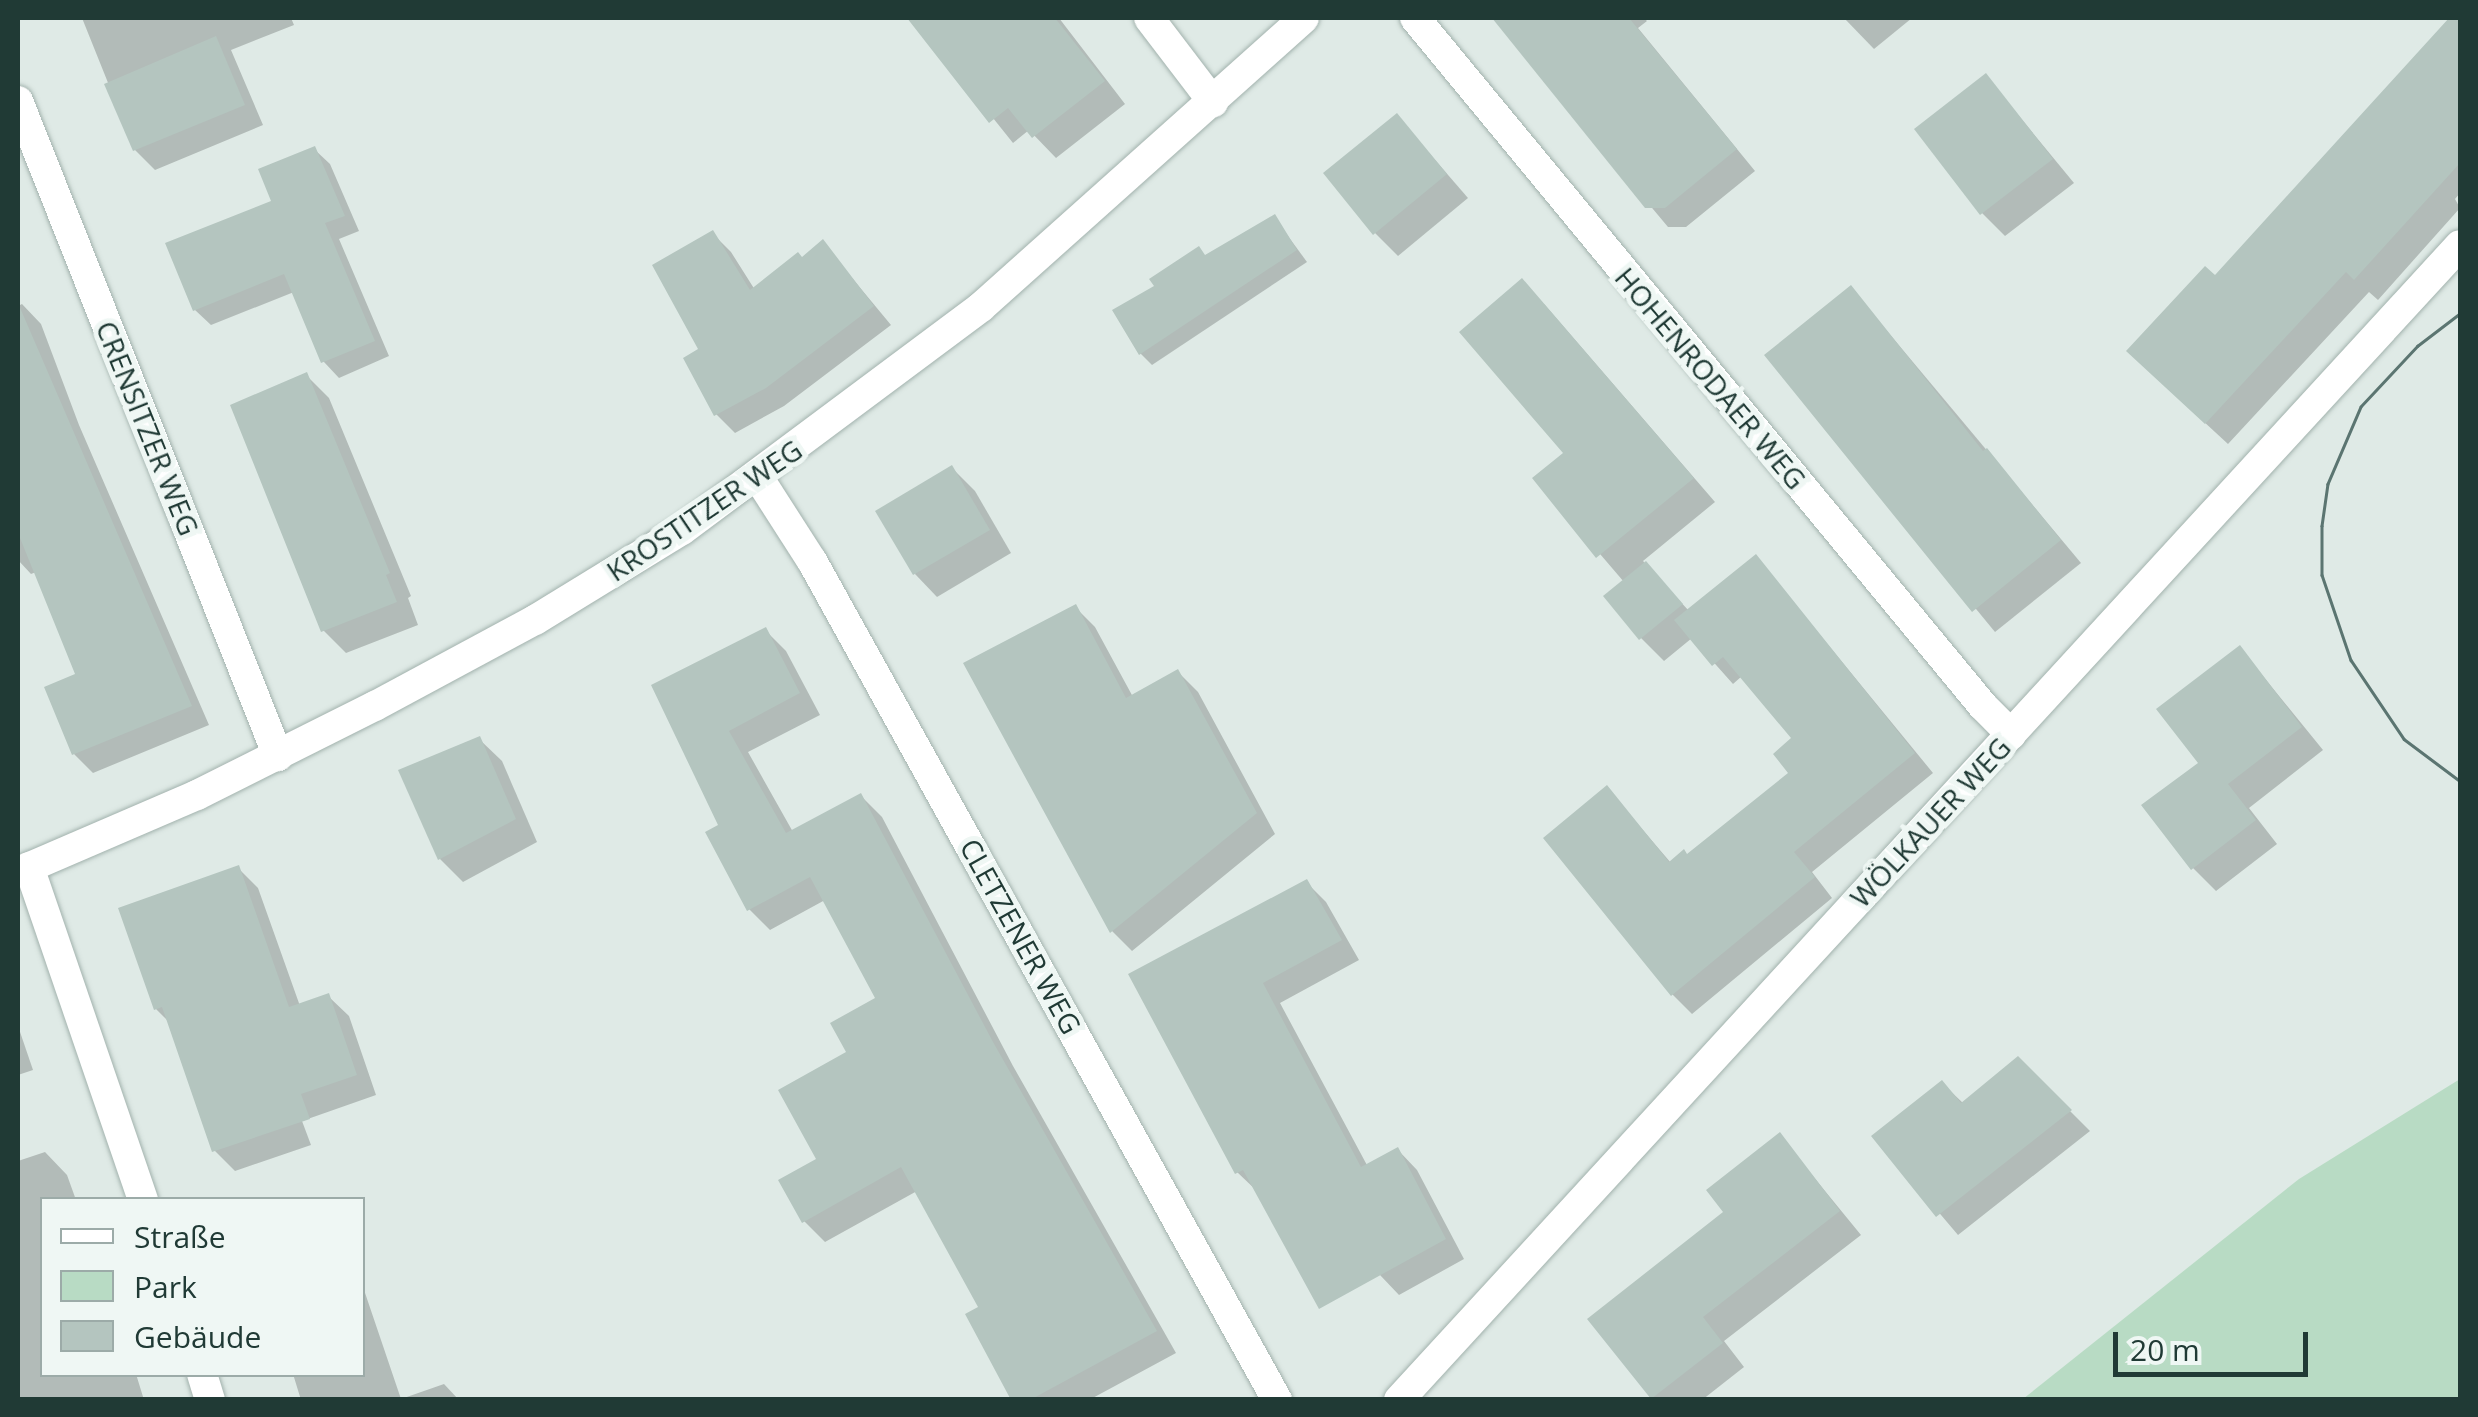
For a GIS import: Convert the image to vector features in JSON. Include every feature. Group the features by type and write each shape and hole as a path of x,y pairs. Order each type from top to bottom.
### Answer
{"street":[{"path":"1150,18 1214,102"},
{"name":"KROSTITZER WEG","path":"23,869 278,756 534,620 682,530 981,307 1304,18"},
{"name":"HOHENRODAER WEG","path":"1416,18 1970,691 2011,734"},
{"name":"CRENSITZER WEG","path":"18,101 278,756"},
{"name":"WÖLKAUER WEG","path":"1399,1400 2460,245"},
{"name":"CLETZENER WEG","path":"758,477 812,560 1277,1400"},
{"path":"23,869 143,1197"}],"green space":[{"path":"2460,1079 2460,1399 2023,1399 2299,1179"}],"building":[{"path":"907,18 1055,18 1105,81 1032,138 1008,108 989,123"},
{"path":"1492,18 1629,18 1737,149 1665,208 1645,208"},
{"path":"2449,18 2460,18 2460,163 2354,280 2346,272 2205,424 2126,351 2205,266 2215,275"},
{"path":"216,36 245,105 133,151 104,84"},
{"path":"1986,73 2053,159 1980,215 1914,129"},
{"path":"1397,113 1447,174 1373,235 1323,173"},
{"path":"315,146 345,216 325,223 375,341 321,363 284,274 193,311 165,243 271,201 258,169"},
{"path":"1275,214 1297,250 1139,355 1112,310 1154,286 1149,279 1199,246 1205,255"},
{"path":"713,230 750,290 798,252 802,257 823,239 874,306 766,388 714,416 683,358 698,349 652,265"},
{"path":"1522,278 1694,478 1596,558 1532,478 1563,453 1459,332"},
{"path":"1851,285 1983,451 1987,448 2061,540 1972,612 1764,355"},
{"path":"18,303 192,706 72,755 44,687 75,674 18,533"},
{"path":"307,372 390,573 386,575 397,602 321,632 230,405"},
{"path":"952,465 990,530 913,575 875,511"},
{"path":"1756,554 1915,753 1794,852 1815,877 1671,996 1543,838 1607,785 1669,862 1684,849 1687,854 1788,773 1773,754 1791,738 1723,657 1712,666 1674,620"},
{"path":"1646,561 1683,604 1639,640 1603,596"},
{"path":"1076,604 1126,698 1178,669 1257,813 1110,933 963,663"},
{"path":"766,627 800,693 729,731 786,833 861,793 993,1042 1157,1331 1030,1400 1011,1400 965,1314 978,1307 901,1167 802,1223 778,1180 816,1159 778,1090 846,1052 830,1023 875,998 810,877 747,911 705,832 718,825 651,685"},
{"path":"2240,645 2302,727 2228,784 2256,820 2191,870 2141,805 2198,763 2156,709"},
{"path":"480,736 516,819 438,860 398,770"},
{"path":"239,865 289,1007 329,993 357,1075 301,1094 310,1119 212,1152 162,1007 154,1010 118,908"},
{"path":"1307,879 1342,940 1263,983 1361,1167 1398,1147 1446,1239 1319,1309 1243,1170 1235,1174 1128,974"},
{"path":"2018,1056 2072,1110 1936,1217 1871,1136 1942,1080 1961,1103"},
{"path":"1780,1132 1840,1211 1703,1317 1723,1343 1651,1399 1587,1319 1723,1212 1706,1190"}],"tram line":[{"path":"2460,314 2418,346 2361,407 2328,484 2322,526 2322,575 2351,660 2404,739 2460,781"}]}
